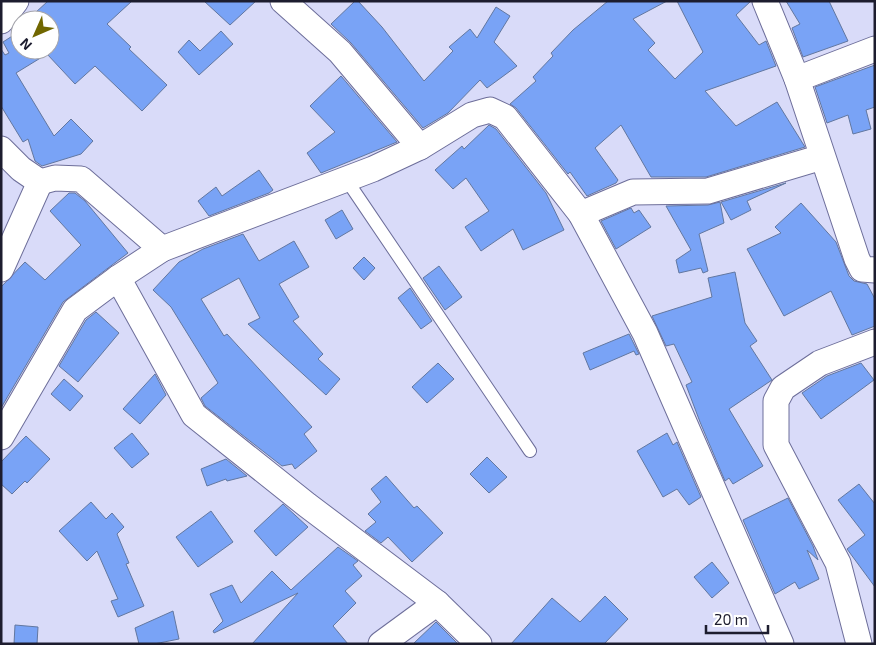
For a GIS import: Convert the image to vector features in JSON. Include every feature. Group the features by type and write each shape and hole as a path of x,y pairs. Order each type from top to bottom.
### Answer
{"street":[{"path":"1,21 16,1"},
{"path":"283,1 340,52 420,147"},
{"path":"765,1 797,79 857,259 862,269 875,270"},
{"path":"797,79 875,49"},
{"path":"1,437 75,310 118,278 162,249 346,179 420,147 472,115 490,110 505,118 581,214 645,334 781,644"},
{"path":"1,149 21,169 40,182 55,178 81,180 162,249"},
{"path":"581,214 633,192 708,191 822,157"},
{"path":"1,269 10,253 40,182"},
{"path":"118,278 194,415 307,505 437,603 480,644"},
{"path":"859,644 838,564 776,445 776,401 783,388 820,363 875,342"},
{"path":"381,644 437,603"}],"lane":[{"path":"346,179 530,451"}],"building":[{"path":"48,1 132,1 107,24 131,47 129,49 167,85 142,111 95,66 75,84 53,60 60,60 60,10 38,10"},
{"path":"204,1 256,1 230,25"},
{"path":"355,1 358,1 382,27 424,81 453,51 449,47 470,29 477,38 496,7 510,16 494,42 517,66 487,88 480,80 448,113 423,128 351,43 331,24"},
{"path":"608,1 667,1 633,19 655,43 648,50 675,79 703,52 677,1 751,1 736,15 759,45 766,41 776,66 705,91 736,126 777,102 805,147 706,177 651,177 621,125 595,148 618,180 616,183 587,196 570,172 568,174 516,108 510,104 536,81 533,77 553,56 551,53 573,30"},
{"path":"786,1 829,1 848,41 803,57 792,28 800,24"},
{"path":"221,31 233,44 199,75 178,52 189,40 200,51"},
{"path":"10,37 10,60 37,60 16,73 54,136 71,119 93,141 81,154 42,166 35,161 28,139 23,142 1,106 1,49 5,55 9,53 3,42"},
{"path":"875,65 875,107 866,110 871,129 853,134 848,115 827,123 815,87"},
{"path":"341,76 397,142 321,173 307,153 335,132 310,106"},
{"path":"489,125 496,129 546,193 564,230 523,250 513,229 481,251 465,227 489,211 466,178 453,189 435,170 462,146 464,149"},
{"path":"259,170 273,190 269,193 209,216 198,201 216,187 222,196"},
{"path":"786,183 747,201 751,210 731,220 721,202"},
{"path":"69,193 75,193 85,201 128,253 63,302 1,408 1,287 25,262 45,280 81,245 50,211"},
{"path":"720,202 724,223 699,234 708,271 703,273 701,268 679,273 676,260 691,250 666,206 708,205"},
{"path":"801,203 836,242 849,276 854,281 867,284 875,299 875,326 852,335 831,291 784,316 747,249 781,233 775,227"},
{"path":"631,208 634,213 639,210 651,227 616,249 601,221"},
{"path":"342,210 353,229 336,239 325,220"},
{"path":"243,234 259,261 294,241 309,267 279,284 299,317 293,321 323,354 318,359 340,379 326,395 248,324 260,318 239,278 201,299 224,336 227,334 312,427 304,434 317,451 295,469 292,464 282,466 205,406 201,398 218,383 171,307 153,290 179,262 203,249"},
{"path":"364,257 375,268 364,280 353,268"},
{"path":"439,266 462,297 445,310 423,278"},
{"path":"735,272 745,323 757,341 750,346 772,380 729,409 763,466 733,484 729,478 725,481 700,422 686,385 692,382 674,344 666,346 652,316 712,297 708,278"},
{"path":"410,288 432,321 421,329 398,298"},
{"path":"96,312 119,333 78,382 59,366 86,320"},
{"path":"629,334 639,354 636,355 634,351 590,370 583,353"},
{"path":"438,363 454,379 427,403 412,387"},
{"path":"861,363 874,380 821,419 802,393 827,376"},
{"path":"155,374 166,395 140,424 123,409"},
{"path":"64,379 83,396 70,411 51,394"},
{"path":"132,433 149,454 132,468 114,448"},
{"path":"667,433 673,445 677,442 701,497 689,505 677,489 663,497 637,451"},
{"path":"26,436 50,459 27,483 25,481 12,494 1,484 1,462"},
{"path":"487,457 507,477 489,493 470,474"},
{"path":"226,459 247,476 227,481 226,479 207,486 201,469"},
{"path":"386,476 414,508 417,506 443,533 412,562 388,537 381,543 365,531 376,522 368,514 381,502 371,489"},
{"path":"859,484 875,504 875,587 847,549 865,535 838,500"},
{"path":"788,498 813,546 818,560 807,550 819,579 799,589 795,582 775,594 743,520"},
{"path":"91,502 106,519 112,513 124,527 117,534 129,563 126,564 144,606 118,617 111,601 118,599 97,551 87,561 59,531"},
{"path":"283,504 308,527 276,556 254,531"},
{"path":"211,511 233,542 198,567 176,537"},
{"path":"338,547 358,561 353,565 362,576 345,591 356,603 333,626 348,644 252,644 298,593 214,633 213,631 223,621 210,594 232,585 241,603 272,571 291,590"},
{"path":"712,562 729,583 712,598 694,577"},
{"path":"605,596 628,619 604,644 511,644 552,598 580,622"},
{"path":"173,611 179,639 154,644 139,644 135,628"},
{"path":"436,622 458,644 413,644"},
{"path":"15,625 38,627 37,644 14,644"}]}
